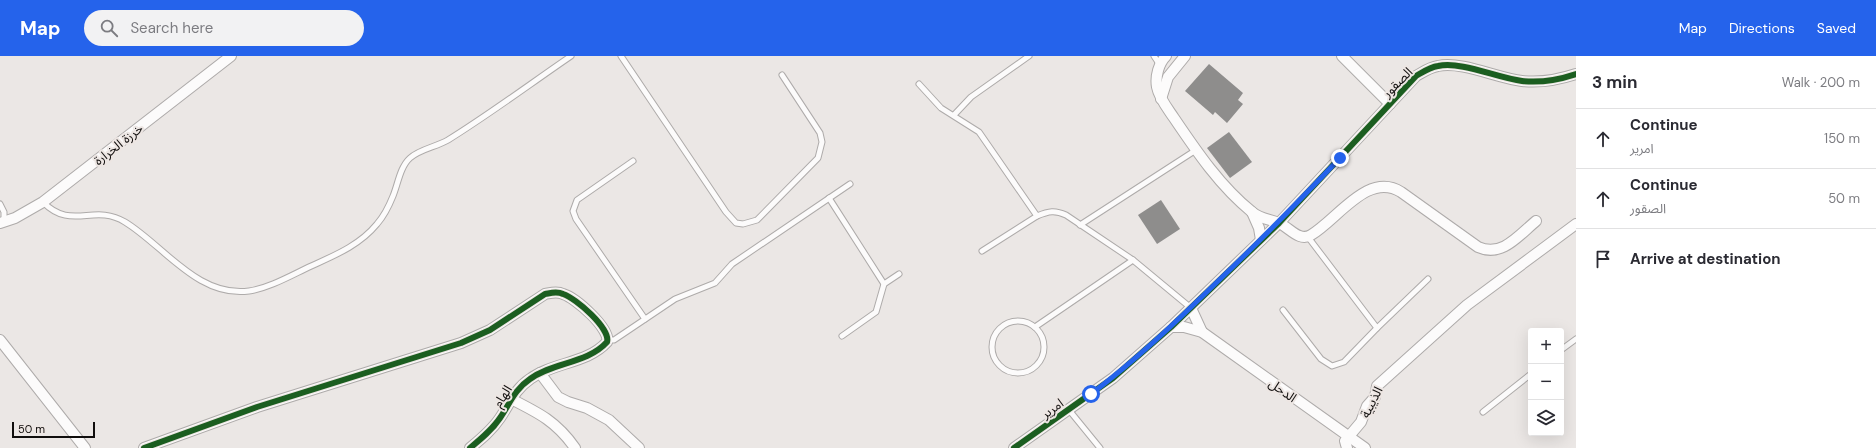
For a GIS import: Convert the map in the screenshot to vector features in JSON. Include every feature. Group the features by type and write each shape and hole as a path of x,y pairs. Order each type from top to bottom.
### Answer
{"street":[{"name":"خرزة الخرارة","path":"2,222 19,216 43,202 230,56"},
{"path":"1166,56 1160,65 1156,82 1161,99 1196,150 1219,180 1252,212 1268,220 1279,223 1299,236 1308,237 1359,197 1377,186 1394,188 1483,250 1494,251 1503,248 1536,221"},
{"path":"1161,99 1168,77 1185,56"},
{"path":"1342,56 1390,104"},
{"name":"الصقور","path":"1279,223 1416,76 1426,70 1438,66 1450,65 1521,80 1551,80 1576,74"},
{"path":"1252,212 1259,228 1261,240"},
{"name":"امرير","path":"1014,448 1113,378 1171,327 1279,223"},
{"name":"الذيبية","path":"1348,437 1358,426 1367,406 1375,397 1377,386 1467,305 1576,224"},
{"path":"144,448 258,407 461,343 490,330 545,294 564,294 577,302 603,329 608,336 608,340"},
{"path":"1191,308 1202,332"},
{"path":"1171,327 1184,327 1202,332"},
{"name":"الدحل","path":"1202,332 1365,448"},
{"path":"0,340 86,448"},
{"name":"الهام","path":"470,448 494,426 511,399 523,384 540,373 589,354 606,344 608,340"},
{"path":"540,373 558,397 587,408 609,420 639,448"},
{"path":"511,399 552,421 575,448"},
{"path":"1346,448 1345,443 1348,437"}],"lane":[{"path":"43,202 55,212 68,217 98,214 116,218 128,224 204,282 225,290 250,291 283,279 344,250 362,239 383,216 393,196 403,169 409,159 448,140 571,56"},
{"path":"621,56 726,212 736,222 743,224 757,220 813,165 822,150 820,133 782,75"},
{"path":"954,115 971,96 1029,56"},
{"path":"1154,56 1160,65"},
{"path":"919,84 941,108 979,132 1037,216"},
{"path":"1080,224 1196,150"},
{"path":"633,161 577,200 573,211 576,219 645,319"},
{"path":"608,340 614,340 675,299 710,286 732,264 850,184"},
{"path":"829,198 884,284"},
{"path":"0,204 4,212 2,222"},
{"path":"982,251 1037,216 1049,211 1057,211 1080,224 1133,260 1191,308"},
{"path":"1308,237 1377,328"},
{"path":"1035,327 1133,260"},
{"path":"842,336 876,312 884,284 900,274"},
{"path":"1283,310 1321,359 1332,366 1344,362 1428,279"},
{"path":"1022,321 1035,327 1043,340 1043,355 1035,367 1021,374 1007,371 995,361 991,347 995,333 1007,323 1022,321"},
{"path":"1564,348 1576,338"},
{"path":"1484,412 1528,376"},
{"path":"1069,410 1100,448"}],"building":[{"path":"1209,64 1243,93 1238,100 1243,104 1227,123 1215,112 1213,115 1185,91"},
{"path":"1229,132 1252,162 1230,178 1207,148"},
{"path":"1161,200 1180,229 1157,244 1138,215"}],"cycle path":[{"path":"1014,448 1113,378 1171,327 1279,223 1416,76 1432,67 1447,65 1469,68 1529,82 1562,78 1576,74"},
{"path":"144,448 257,407 461,343 490,330 545,294 554,292 561,293 576,301 598,322 607,336 607,342 590,355 549,369 530,379 520,387 500,418 482,438 470,448"}],"route":[{"path":"1091,394 1113,378 1171,327 1279,223 1340,158"}]}
